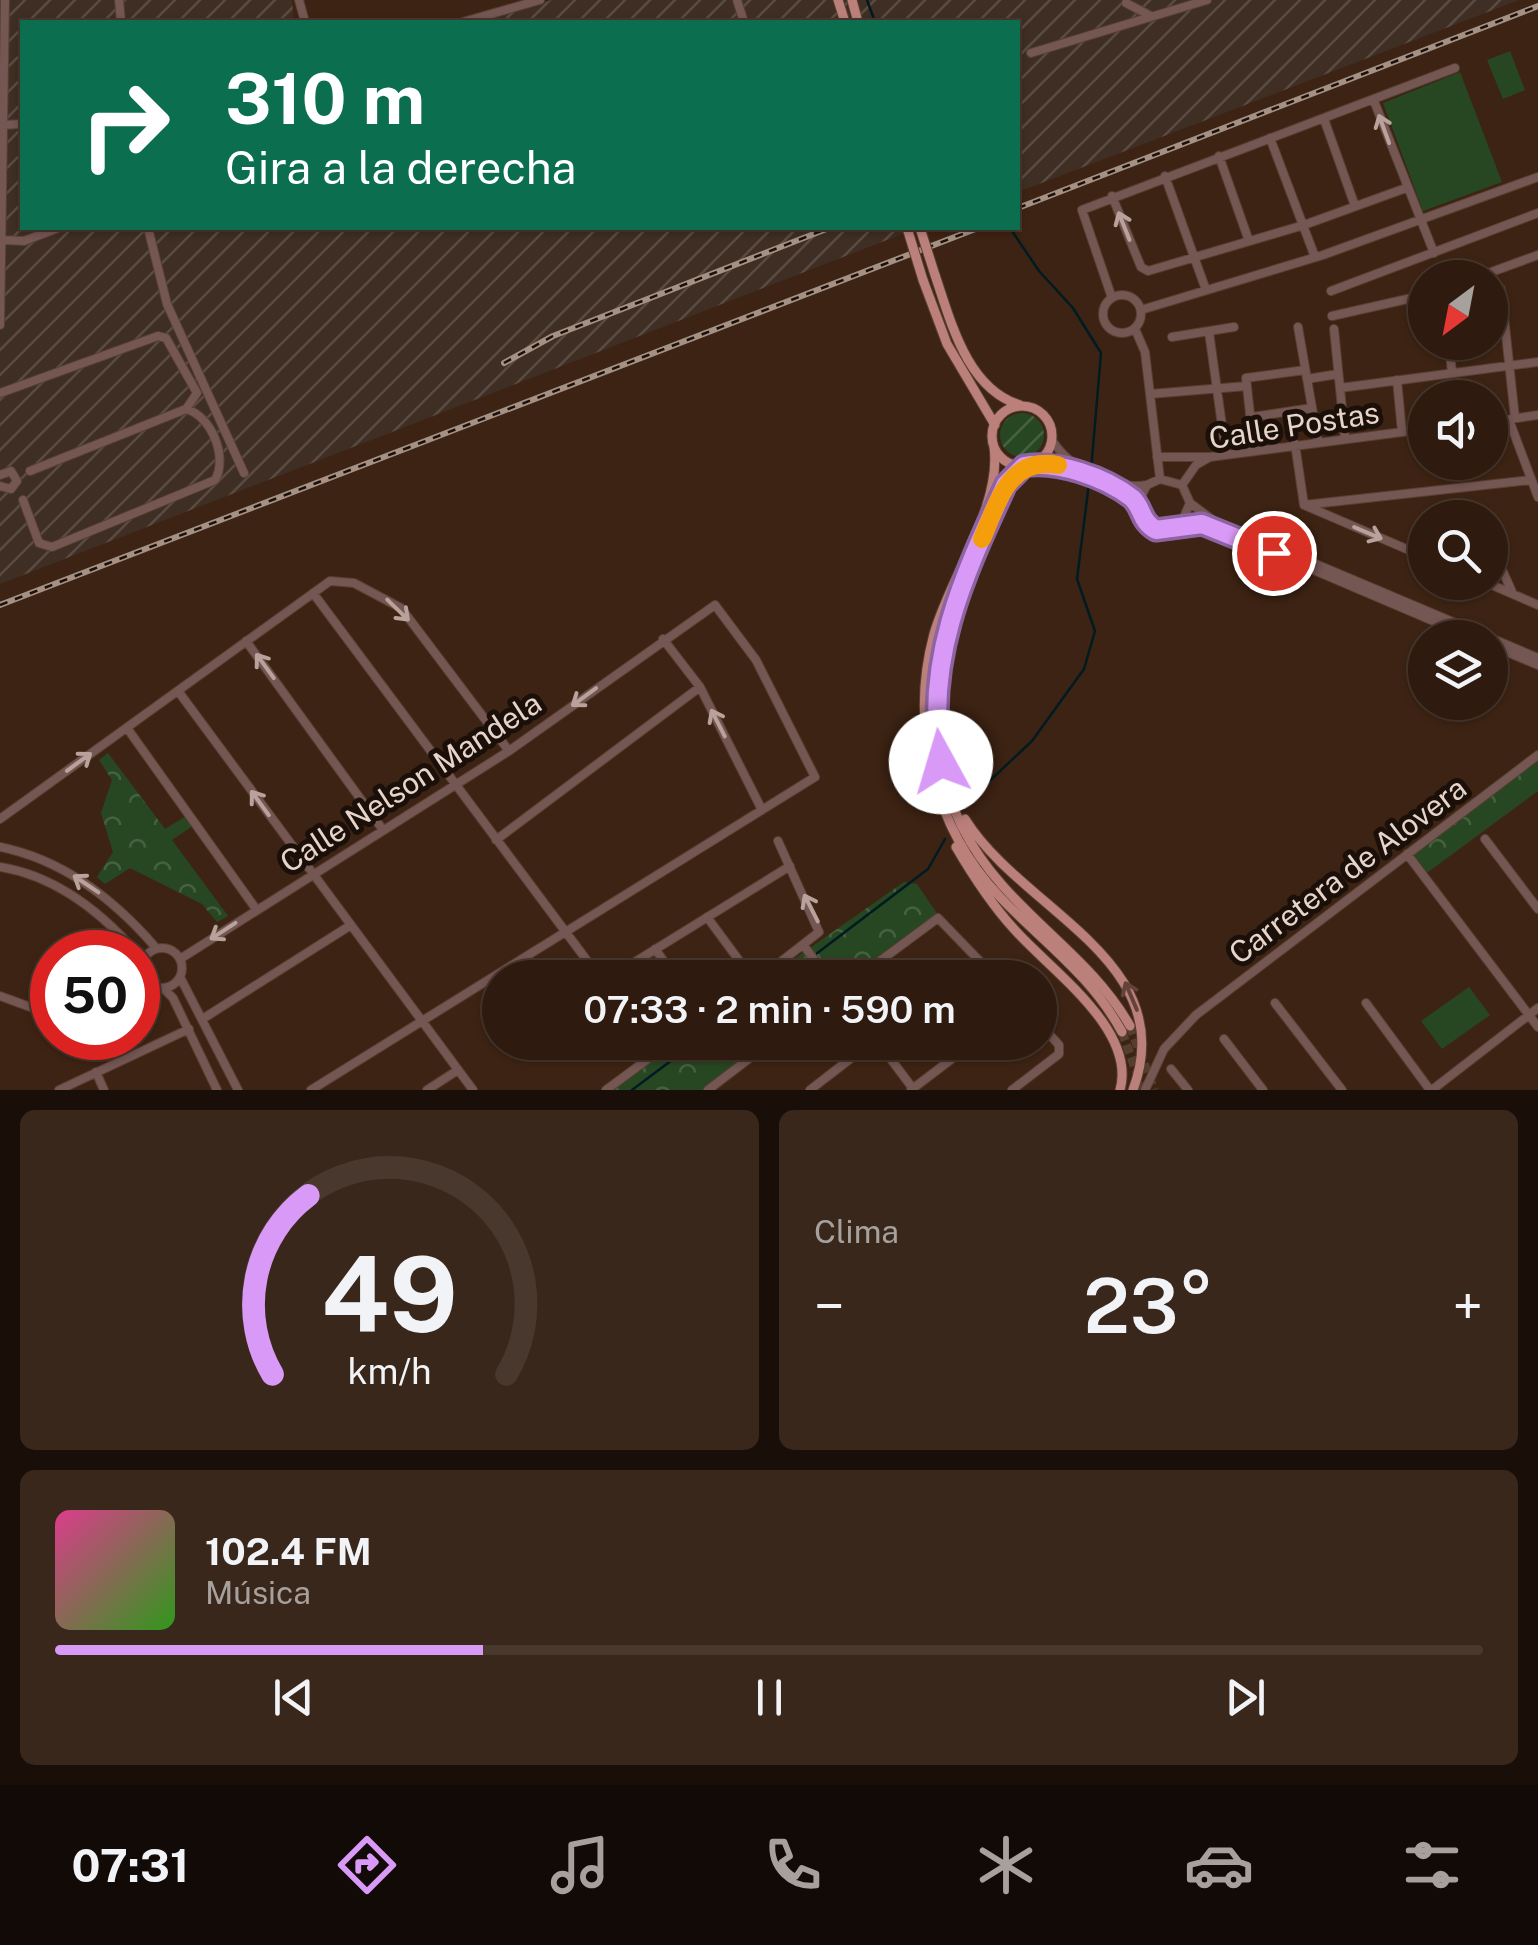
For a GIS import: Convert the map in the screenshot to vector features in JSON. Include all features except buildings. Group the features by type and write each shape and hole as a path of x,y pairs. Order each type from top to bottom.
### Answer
{"main road":[{"path":"907,230 947,344 994,424 992,486 943,605 929,658 924,721 939,810 984,893 1021,938 1081,996 1114,1042 1123,1064 1120,1090"},
{"path":"921,230 955,330 984,383 998,396 1028,407 1049,422 1052,440 1046,455 1036,463 1024,466 1006,462 994,447"},
{"path":"994,424 1008,410 1028,407"},
{"path":"935,783 949,822 978,870 1007,904 1078,970 1126,1029 1096,976 992,874 959,820 936,731 941,648 954,602 997,503 1009,480 1024,466"},
{"path":"952,799 995,861 1100,951 1122,977 1135,1004 1141,1033 1140,1063 1133,1090"}],"street":[{"path":"0,325 4,0"},
{"path":"299,0 303,19"},
{"path":"470,20 540,0"},
{"path":"1031,52 1107,30 1118,23 1206,0"},
{"path":"1118,23 1126,2 1151,16"},
{"path":"1112,298 1081,217 1082,210 1455,68"},
{"path":"1374,101 1434,253"},
{"path":"1324,119 1355,206"},
{"path":"4,125 20,124"},
{"path":"1270,138 1315,257"},
{"path":"1220,156 1249,241"},
{"path":"1165,176 1206,290"},
{"path":"1141,310 1315,257 1538,177"},
{"path":"1112,196 1141,267 1148,271 1304,225 1406,188"},
{"path":"1331,291 1538,213"},
{"path":"2,240 24,240 52,230"},
{"path":"148,230 166,304 244,473"},
{"path":"1508,266 1538,255"},
{"path":"1112,298 1130,296 1141,310"},
{"path":"1112,298 1103,313 1106,326 1123,334 1135,330"},
{"path":"1332,316 1408,299"},
{"path":"1141,310 1135,330 1145,352 1160,479"},
{"path":"1172,337 1234,327"},
{"path":"1298,327 1318,442"},
{"path":"1334,329 1345,438"},
{"path":"1210,332 1226,454"},
{"path":"0,393 158,336 166,338 196,393 186,410 11,477 4,490 23,500"},
{"path":"1508,357 1512,419 1538,498"},
{"path":"1451,360 1452,373"},
{"path":"1340,388 1538,362"},
{"path":"1254,450 1246,378 1338,374"},
{"path":"1397,380 1402,432"},
{"path":"1150,394 1248,386"},
{"path":"1252,417 1312,408"},
{"path":"0,463 23,500 39,543 52,547 215,480 220,470 220,454 205,420 186,410"},
{"path":"1508,420 1538,415"},
{"name":"Calle Postas","path":"1182,485 1196,465 1210,457 1408,431"},
{"path":"1052,440 1063,455 1083,468 1123,485 1147,485 1160,479 1182,485 1190,503 1214,521 1538,661"},
{"path":"1295,444 1304,505"},
{"path":"1157,457 1210,457"},
{"path":"1036,463 1068,469 1137,504 1142,519 1156,530 1208,525 1431,620"},
{"path":"1304,505 1532,480"},
{"path":"1137,504 1147,485"},
{"path":"1180,526 1190,503"},
{"path":"1304,505 1408,549"},
{"path":"0,819 330,581 354,583 401,608 509,752"},
{"path":"1508,583 1513,594"},
{"path":"1508,592 1538,605"},
{"path":"314,593 586,960"},
{"name":"Calle Nelson Mandela","path":"180,959 509,752 662,639 715,606 756,660 815,777 762,810"},
{"path":"311,1090 762,810 700,688 662,639"},
{"path":"246,641 383,830"},
{"path":"1508,650 1538,661"},
{"path":"496,840 700,688"},
{"path":"178,691 473,1090"},
{"path":"126,728 256,909"},
{"name":"Carretera de Alovera","path":"1145,1090 1159,1056 1186,1023 1538,754"},
{"path":"1485,839 1538,908"},
{"path":"778,841 820,926 816,937 785,960"},
{"path":"0,847 50,862 82,881 140,930"},
{"path":"1407,854 1538,1027"},
{"path":"639,960 790,866"},
{"path":"0,867 57,886 85,904 112,930"},
{"path":"707,917 739,960"},
{"path":"881,960 938,918 979,960"},
{"path":"204,1018 350,925"},
{"path":"804,946 814,960"},
{"path":"160,948 173,950 180,959 180,976 238,1090"},
{"path":"656,949 664,960"},
{"path":"164,988 180,976"},
{"path":"160,987 188,1030 217,1090"},
{"path":"0,996 30,1006"},
{"path":"1275,1003 1342,1090"},
{"path":"1366,1003 1431,1090 1538,1008"},
{"path":"58,1090 188,1030"},
{"path":"1224,1039 1263,1090"},
{"path":"606,1090 647,1060"},
{"path":"708,1090 747,1060"},
{"path":"810,1090 851,1060"},
{"path":"889,1060 913,1090 951,1060"},
{"path":"1012,1090 1048,1060"},
{"path":"1172,1069 1188,1090"},
{"path":"427,1090 458,1070"},
{"path":"96,1072 104,1090"}],"shaded area":[{"path":"0,0 292,0 294,20 20,20 20,230 913,230 0,584"},
{"path":"551,0 1519,0 1020,191 1020,20 486,20"}],"green space":[{"path":"1510,51 1525,90 1503,99 1487,60"},
{"path":"1460,72 1502,182 1423,211 1383,103"},
{"path":"1022,413 1037,420 1044,435 1037,450 1022,457 1007,450 1000,435 1007,420"},
{"path":"108,753 165,829 186,816 194,825 172,840 228,916 217,922 202,904 130,868 105,884 97,877 113,852 101,813 112,780 99,760"},
{"path":"1538,761 1538,791 1420,878 1413,870 1413,854"},
{"path":"904,882 917,884 938,915 878,960 793,960"},
{"path":"1469,987 1490,1015 1442,1049 1421,1021"},
{"path":"653,1060 745,1060 705,1090 611,1090"}],"waterway":[{"path":"867,0 874,20"},
{"path":"1011,230 1039,271 1073,308 1101,353 1091,471"},
{"path":"967,802 1032,741 1084,669 1095,631 1077,579 1089,483"},
{"path":"816,954 928,869 945,839"},
{"path":"632,1090 672,1060"}],"tunnel":[{"path":"1130,1026 1154,1090"},
{"path":"1122,1032 1143,1090"}],"railway":[{"path":"1020,207 1538,6"},
{"path":"504,363 553,336 824,230"},
{"path":"0,605 973,230"}],"slow traffic":[{"path":"982,539 1014,474 1036,463 1058,465"}],"route":[{"path":"941,762 936,696 938,661 947,624 1006,484 1024,466 1059,466 1121,492 1137,504 1142,519 1156,530 1208,525 1274,553"}]}
